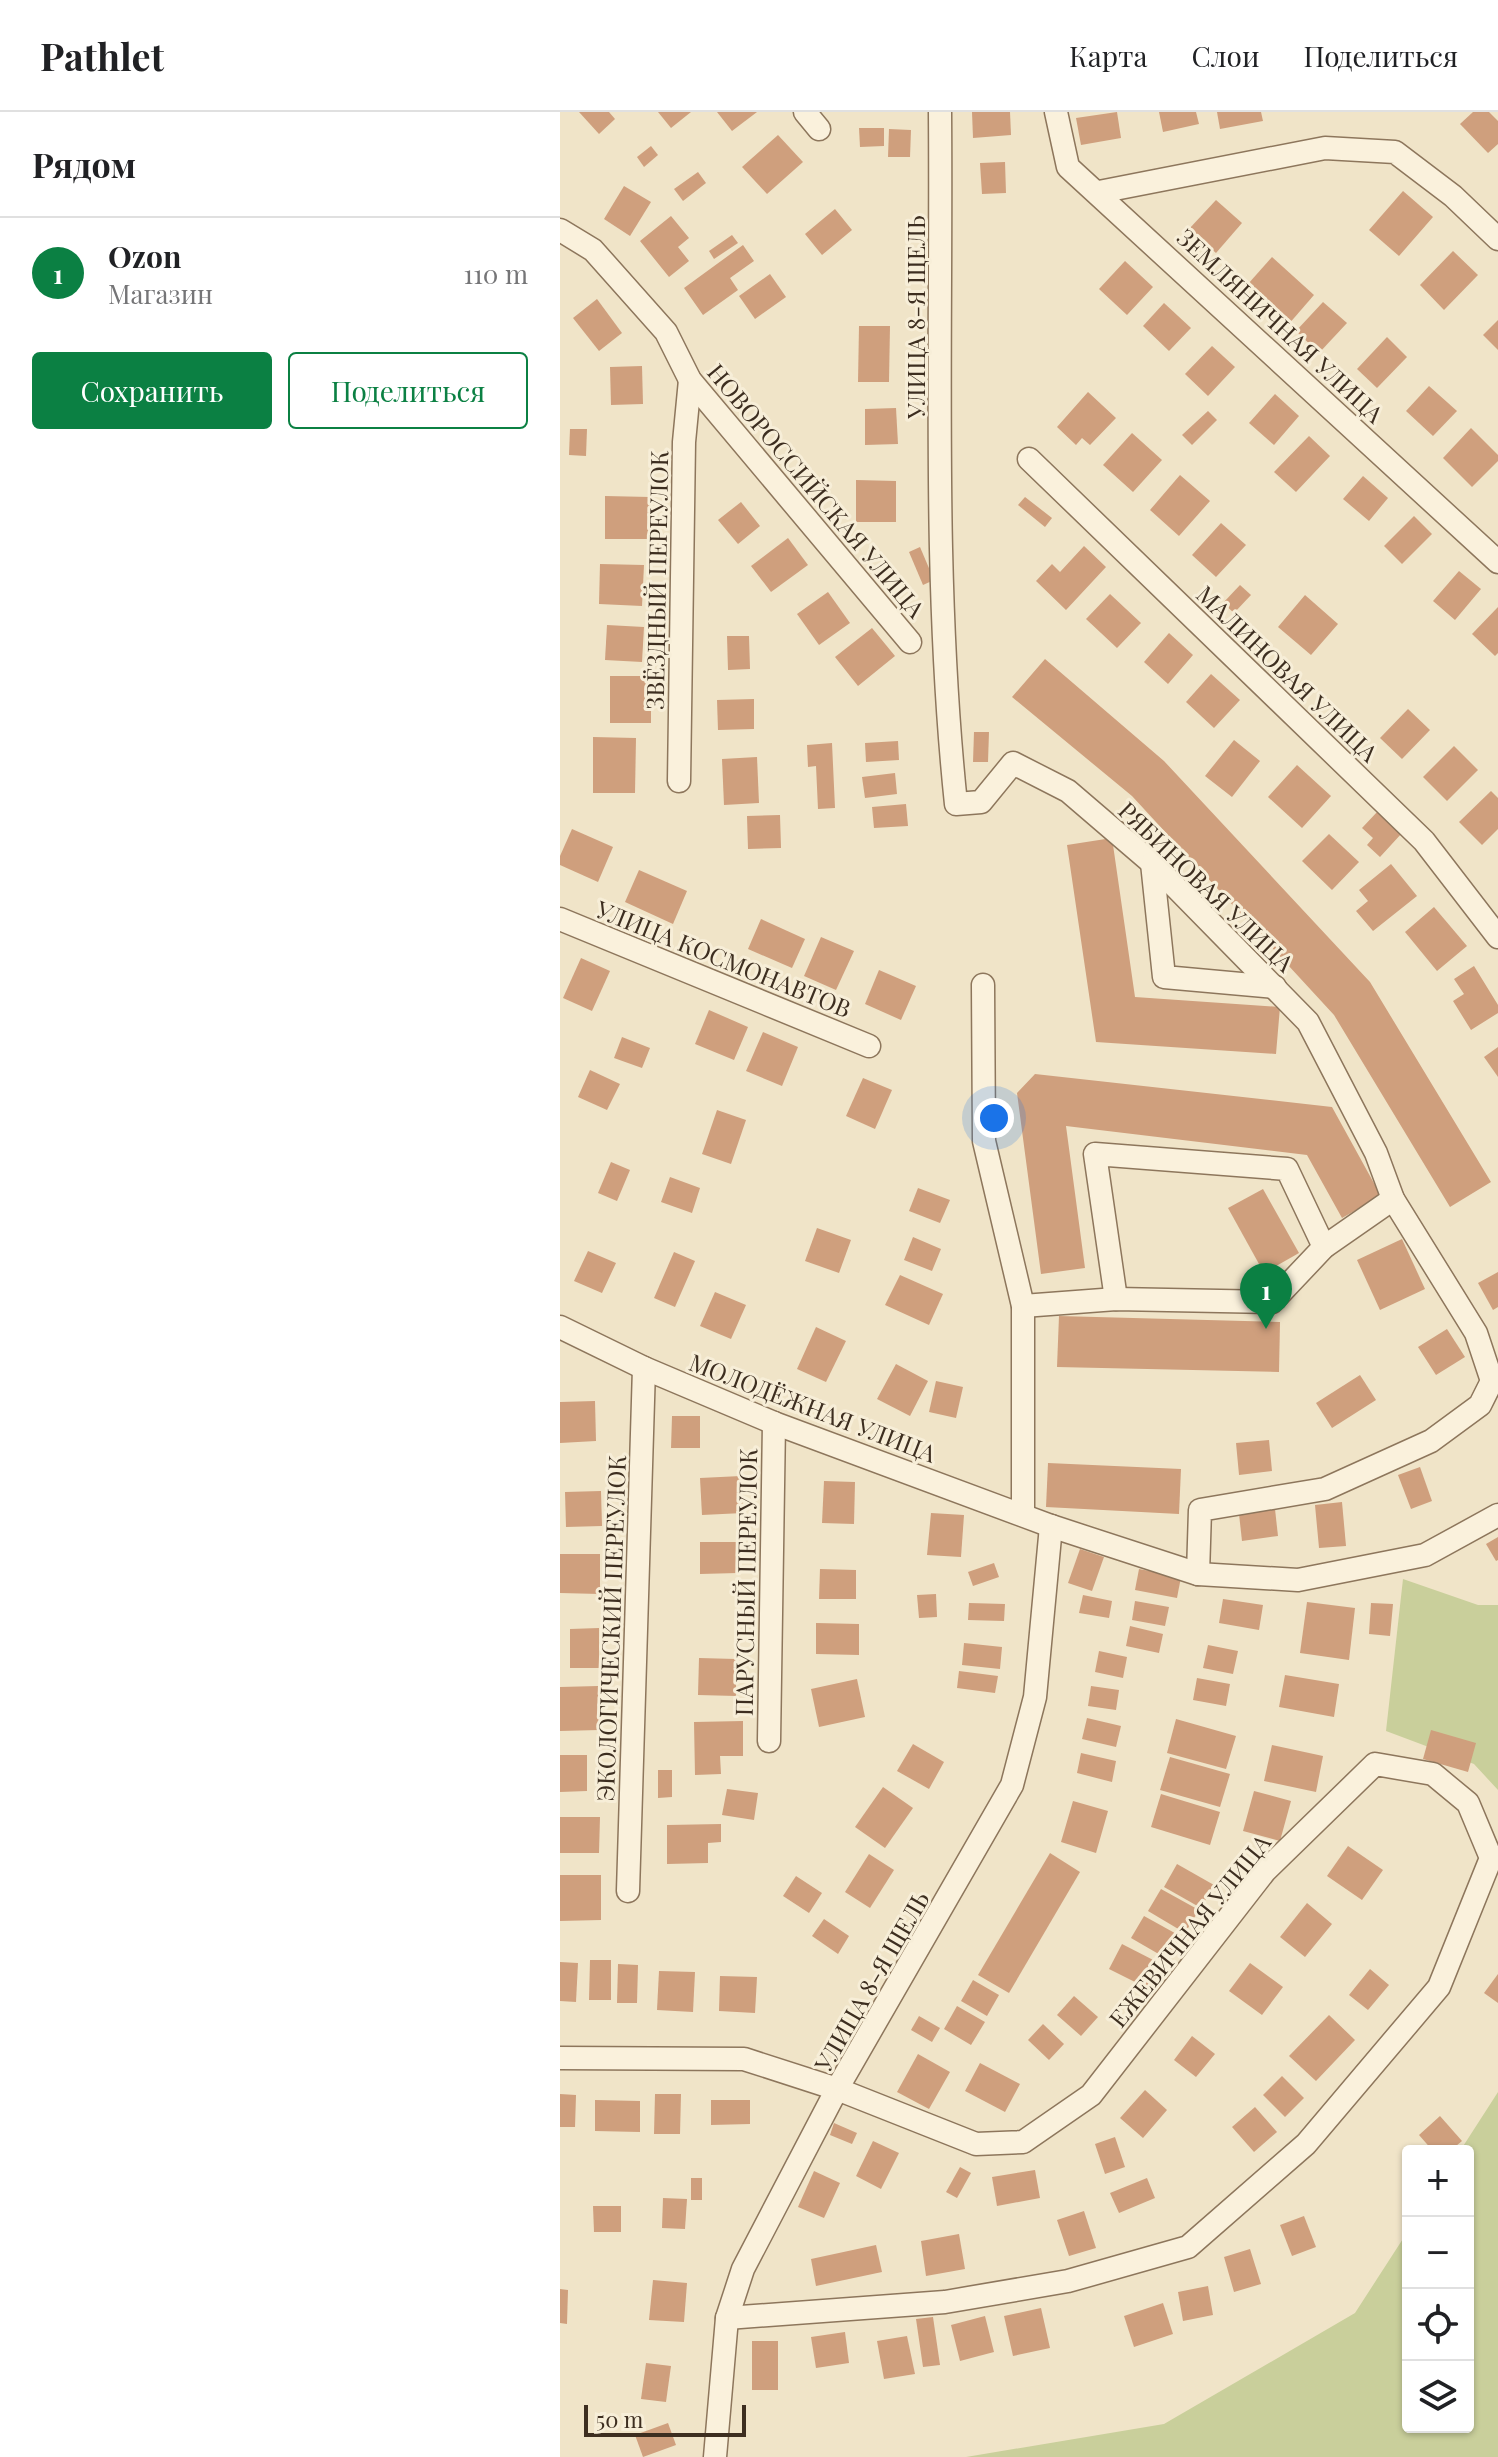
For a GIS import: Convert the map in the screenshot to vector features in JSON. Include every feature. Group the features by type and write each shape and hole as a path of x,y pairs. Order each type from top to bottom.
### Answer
{"street":[{"name":"УЛИЦА 8-Я ЩЕЛЬ","path":"940,112 943,522 950,745"},
{"name":"ЗЕМЛЯНИЧНАЯ УЛИЦА","path":"1056,112 1068,167 1099,192 1498,562"},
{"path":"1099,192 1325,148 1395,152 1453,196 1498,239"},
{"name":"НОВОРОССИЙСКАЯ УЛИЦА","path":"560,230 593,250 666,332 690,380 910,642"},
{"name":"ЗВЁЗДНЫЙ ПЕРЕУЛОК","path":"679,781 684,442 690,380"},
{"name":"МАЛИНОВАЯ УЛИЦА","path":"1029,459 1424,841 1498,937"},
{"name":"РЯБИНОВАЯ УЛИЦА","path":"950,745 956,804 981,802 1013,763 1068,791 1152,863 1308,1022 1376,1153 1393,1199 1476,1333 1492,1381 1480,1405 1431,1441 1325,1489 1200,1510 1198,1574"},
{"path":"1152,863 1164,977 1275,987"},
{"name":"УЛИЦА КОСМОНАВТОВ","path":"560,919 869,1046"},
{"path":"983,985 984,1141 1023,1306 1023,1515"},
{"path":"1116,1299 1095,1154 1287,1169 1324,1247"},
{"path":"1023,1306 1116,1299 1272,1302 1324,1247 1393,1199"},
{"name":"МОЛОДЁЖНАЯ УЛИЦА","path":"560,1327 644,1368 774,1423 1051,1526"},
{"name":"ЭКОЛОГИЧЕСКИЙ ПЕРЕУЛОК","path":"628,1891 644,1368"},
{"name":"ПАРУСНЫЙ ПЕРЕУЛОК","path":"769,1741 774,1423"},
{"path":"1051,1526 1198,1574 1298,1580 1425,1555 1498,1515"},
{"name":"УЛИЦА 8-Я ЩЕЛЬ","path":"715,2457 727,2318 743,2269 837,2089 1012,1785 1035,1697 1051,1526"},
{"name":"ЕЖЕВИЧНАЯ УЛИЦА","path":"727,2318 945,2302 1068,2281 1188,2247 1306,2144 1439,1987 1491,1858 1468,1803 1433,1774 1375,1764 1265,1871 1091,2095 1023,2142 976,2144 837,2089"},
{"path":"560,2058 744,2059 837,2089"}],"green space":[{"path":"1403,1579 1478,1605 1498,1605 1498,1790 1474,1764 1386,1731"},
{"path":"1498,2092 1498,2457 966,2457 1164,2424 1355,2313 1402,2240 1402,2433 1474,2433 1474,2145 1464,2145"}],"building":[{"path":"579,112 609,112 615,119 599,134"},
{"path":"658,112 691,112 671,128"},
{"path":"717,112 757,112 732,131"},
{"path":"972,112 1010,112 1011,135 973,138"},
{"path":"1117,112 1121,138 1081,145 1076,118"},
{"path":"1159,112 1196,112 1199,124 1163,132"},
{"path":"1217,112 1261,112 1263,121 1220,129"},
{"path":"1473,112 1489,112 1498,121 1498,144 1488,153 1460,124"},
{"path":"859,128 884,128 884,146 860,147"},
{"path":"889,129 911,130 910,157 888,157"},
{"path":"778,135 803,162 767,194 742,167"},
{"path":"651,146 658,155 644,167 637,157"},
{"path":"1005,162 1006,193 982,194 980,163"},
{"path":"698,172 706,183 683,201 674,189"},
{"path":"624,186 651,202 630,236 604,219"},
{"path":"1403,191 1433,217 1399,256 1369,230"},
{"path":"1216,200 1242,223 1216,253 1189,229"},
{"path":"835,209 852,230 822,255 805,234"},
{"path":"671,216 689,238 678,247 689,261 669,277 640,241"},
{"path":"732,235 738,243 714,259 709,251"},
{"path":"743,245 754,261 730,278 738,290 703,315 684,288"},
{"path":"1453,251 1478,275 1444,310 1420,285"},
{"path":"1272,257 1314,295 1288,325 1248,284"},
{"path":"1125,261 1153,287 1127,315 1099,289"},
{"path":"770,274 786,297 755,319 739,296"},
{"path":"597,299 622,333 599,351 573,318"},
{"path":"1323,302 1347,323 1319,353 1296,331"},
{"path":"1164,303 1191,328 1169,351 1143,326"},
{"path":"1498,320 1498,350 1483,335"},
{"path":"859,326 890,326 889,382 858,382"},
{"path":"1387,337 1407,357 1377,388 1357,369"},
{"path":"1212,346 1235,367 1208,396 1185,374"},
{"path":"642,366 643,404 611,405 610,367"},
{"path":"1429,386 1457,411 1433,436 1406,411"},
{"path":"1088,392 1116,418 1090,445 1082,438 1076,445 1057,427"},
{"path":"1275,394 1299,416 1274,445 1249,423"},
{"path":"896,408 898,444 865,445 865,409"},
{"path":"1208,411 1217,420 1192,445 1182,435"},
{"path":"1471,428 1498,455 1498,461 1472,487 1443,458"},
{"path":"570,429 587,429 586,456 569,455"},
{"path":"1132,433 1162,460 1133,492 1103,465"},
{"path":"1309,436 1330,456 1296,492 1274,472"},
{"path":"1180,475 1210,501 1179,536 1150,510"},
{"path":"1363,476 1388,498 1369,521 1343,499"},
{"path":"856,480 896,481 896,522 856,522"},
{"path":"605,496 650,497 649,539 605,539"},
{"path":"1025,497 1052,518 1045,527 1018,505"},
{"path":"741,502 760,526 738,544 718,520"},
{"path":"1414,516 1432,534 1402,564 1384,546"},
{"path":"1221,523 1246,545 1216,577 1192,555"},
{"path":"788,538 808,565 771,592 751,566"},
{"path":"1084,546 1106,567 1066,610 1036,581 1052,564 1060,572"},
{"path":"920,547 934,580 923,585 909,552"},
{"path":"600,564 644,565 642,606 599,604"},
{"path":"1459,571 1481,589 1455,620 1433,601"},
{"path":"1240,585 1251,595 1234,613 1223,603"},
{"path":"828,592 850,623 819,645 797,614"},
{"path":"1110,594 1141,623 1117,648 1086,619"},
{"path":"1305,595 1338,624 1311,655 1278,627"},
{"path":"1498,607 1498,653 1495,656 1472,634"},
{"path":"607,625 644,627 642,662 605,660"},
{"path":"872,628 895,656 858,686 835,657"},
{"path":"1169,633 1193,655 1168,684 1144,662"},
{"path":"727,636 749,636 750,669 728,670"},
{"path":"1045,659 1164,761 1370,982 1491,1182 1450,1207 1334,1015 1132,796 1012,697"},
{"path":"1211,674 1240,700 1214,728 1186,702"},
{"path":"610,676 651,676 651,723 610,723"},
{"path":"754,699 754,729 718,730 717,700"},
{"path":"1408,709 1430,730 1402,759 1380,738"},
{"path":"974,732 989,732 988,762 973,762"},
{"path":"593,737 636,738 635,793 593,793"},
{"path":"1234,740 1260,761 1232,797 1205,776"},
{"path":"898,741 899,760 866,762 865,743"},
{"path":"832,743 835,808 818,809 816,766 808,767 807,745"},
{"path":"1454,746 1478,770 1447,801 1423,777"},
{"path":"757,757 759,803 724,805 722,759"},
{"path":"1297,765 1331,796 1302,828 1268,797"},
{"path":"895,773 897,794 865,798 862,777"},
{"path":"1491,791 1498,798 1498,829 1482,845 1459,822"},
{"path":"906,804 908,826 874,828 872,807"},
{"path":"1378,811 1402,833 1380,857 1367,845 1373,838 1362,828"},
{"path":"780,815 781,848 748,849 747,816"},
{"path":"572,829 613,847 598,882 560,865 560,856"},
{"path":"1329,834 1359,862 1332,890 1302,861"},
{"path":"1112,838 1135,997 1280,1007 1276,1054 1096,1042 1067,845"},
{"path":"1391,864 1417,896 1373,931 1356,911 1368,901 1359,890"},
{"path":"639,870 687,891 673,924 625,902"},
{"path":"1434,907 1467,946 1437,971 1405,932"},
{"path":"761,919 805,939 792,968 748,949"},
{"path":"821,937 854,951 836,990 804,976"},
{"path":"581,958 610,971 592,1011 563,998"},
{"path":"1474,966 1498,1005 1498,1013 1471,1030 1453,1001 1464,994 1454,979"},
{"path":"879,970 916,986 901,1020 865,1004"},
{"path":"709,1010 748,1027 734,1060 695,1044"},
{"path":"763,1032 798,1047 782,1086 746,1071"},
{"path":"622,1037 650,1048 642,1068 614,1058"},
{"path":"1498,1047 1498,1077 1484,1057"},
{"path":"590,1070 620,1084 607,1110 578,1097"},
{"path":"1035,1074 1332,1107 1381,1196 1342,1218 1307,1155 1066,1126 1085,1268 1041,1274 1017,1093"},
{"path":"863,1078 892,1090 875,1129 846,1116"},
{"path":"717,1110 746,1120 731,1164 702,1154"},
{"path":"611,1162 630,1170 617,1201 598,1193"},
{"path":"670,1177 700,1188 692,1213 661,1202"},
{"path":"918,1188 950,1200 940,1223 909,1211"},
{"path":"1263,1189 1299,1253 1264,1273 1228,1208"},
{"path":"817,1228 851,1240 839,1273 805,1261"},
{"path":"913,1237 941,1249 932,1271 904,1260"},
{"path":"1402,1239 1425,1289 1380,1310 1357,1260"},
{"path":"588,1251 616,1263 602,1293 574,1281"},
{"path":"674,1252 695,1261 675,1307 654,1298"},
{"path":"1498,1272 1498,1307 1493,1310 1478,1283"},
{"path":"900,1275 943,1294 929,1325 885,1305"},
{"path":"715,1292 746,1305 731,1339 700,1326"},
{"path":"1059,1316 1280,1322 1279,1372 1057,1367"},
{"path":"816,1327 846,1341 826,1382 797,1369"},
{"path":"1447,1329 1465,1357 1436,1375 1418,1347"},
{"path":"896,1364 928,1381 910,1416 877,1399"},
{"path":"1360,1375 1376,1400 1332,1428 1316,1403"},
{"path":"936,1381 963,1387 956,1418 929,1412"},
{"path":"595,1401 596,1441 560,1443 560,1402"},
{"path":"672,1416 700,1416 700,1448 671,1448"},
{"path":"1269,1440 1272,1471 1239,1475 1236,1443"},
{"path":"1048,1463 1181,1469 1179,1514 1046,1507"},
{"path":"1420,1467 1432,1501 1411,1509 1398,1475"},
{"path":"741,1476 743,1513 702,1515 700,1478"},
{"path":"824,1481 855,1482 854,1524 822,1523"},
{"path":"601,1491 602,1526 566,1527 565,1492"},
{"path":"1342,1502 1346,1546 1319,1548 1315,1505"},
{"path":"1275,1509 1278,1536 1242,1541 1239,1514"},
{"path":"931,1513 964,1515 961,1557 927,1555"},
{"path":"1498,1537 1498,1560 1496,1561 1486,1544"},
{"path":"700,1542 738,1542 738,1573 700,1574"},
{"path":"1080,1549 1104,1557 1092,1591 1068,1583"},
{"path":"560,1554 600,1554 600,1594 560,1593"},
{"path":"994,1563 999,1577 973,1586 968,1572"},
{"path":"820,1569 856,1570 856,1599 819,1599"},
{"path":"1139,1569 1181,1577 1177,1598 1135,1590"},
{"path":"936,1594 937,1617 919,1618 917,1595"},
{"path":"1083,1595 1112,1601 1109,1618 1079,1613"},
{"path":"1223,1599 1263,1605 1259,1630 1219,1623"},
{"path":"1135,1601 1169,1607 1165,1626 1132,1620"},
{"path":"1307,1602 1355,1608 1349,1660 1300,1653"},
{"path":"969,1603 1005,1604 1004,1621 968,1620"},
{"path":"1371,1603 1393,1604 1390,1636 1369,1634"},
{"path":"816,1623 859,1624 859,1655 816,1654"},
{"path":"1130,1626 1163,1634 1159,1653 1126,1646"},
{"path":"599,1628 599,1668 570,1668 570,1629"},
{"path":"964,1643 1002,1647 1000,1669 962,1665"},
{"path":"1208,1645 1238,1651 1233,1674 1203,1668"},
{"path":"1099,1651 1127,1657 1123,1678 1095,1672"},
{"path":"699,1658 736,1659 736,1696 698,1695"},
{"path":"959,1671 998,1676 995,1693 957,1688"},
{"path":"1285,1675 1339,1684 1334,1717 1279,1707"},
{"path":"1197,1678 1230,1684 1226,1706 1193,1700"},
{"path":"857,1679 865,1717 819,1727 811,1689"},
{"path":"598,1686 599,1730 560,1731 560,1687"},
{"path":"1091,1686 1119,1690 1116,1710 1088,1706"},
{"path":"1087,1718 1121,1726 1116,1747 1082,1739"},
{"path":"1176,1719 1236,1736 1226,1769 1167,1753"},
{"path":"743,1721 743,1756 720,1756 721,1774 695,1775 694,1722"},
{"path":"1431,1730 1476,1743 1468,1772 1423,1759"},
{"path":"913,1744 944,1762 929,1789 897,1771"},
{"path":"1272,1745 1323,1756 1316,1792 1264,1781"},
{"path":"1081,1753 1116,1761 1112,1782 1077,1773"},
{"path":"560,1755 587,1755 587,1791 560,1792"},
{"path":"1170,1757 1230,1774 1220,1807 1160,1790"},
{"path":"658,1770 672,1770 672,1797 658,1798"},
{"path":"883,1787 913,1808 885,1848 855,1827"},
{"path":"727,1789 758,1793 754,1820 722,1815"},
{"path":"1254,1791 1291,1801 1280,1841 1243,1831"},
{"path":"1161,1794 1220,1812 1210,1845 1151,1827"},
{"path":"1073,1801 1108,1811 1096,1853 1061,1842"},
{"path":"560,1817 600,1817 599,1853 560,1853"},
{"path":"721,1824 721,1842 708,1843 708,1863 667,1864 667,1825"},
{"path":"1348,1846 1383,1870 1362,1900 1327,1876"},
{"path":"1050,1853 1080,1872 1009,1993 978,1975"},
{"path":"869,1854 894,1870 870,1908 845,1892"},
{"path":"1177,1864 1214,1885 1201,1908 1164,1887"},
{"path":"560,1875 601,1875 601,1920 560,1921"},
{"path":"796,1876 822,1893 809,1913 783,1896"},
{"path":"1161,1889 1199,1910 1185,1933 1148,1911"},
{"path":"1307,1903 1332,1924 1305,1957 1280,1937"},
{"path":"1144,1916 1182,1937 1169,1960 1131,1938"},
{"path":"824,1919 849,1936 838,1954 812,1936"},
{"path":"1122,1944 1163,1965 1151,1990 1109,1969"},
{"path":"590,1960 611,1960 611,2000 589,2000"},
{"path":"560,1962 578,1963 576,2002 560,2001"},
{"path":"1250,1963 1283,1987 1262,2015 1229,1991"},
{"path":"618,1964 638,1965 637,2003 617,2003"},
{"path":"1370,1969 1389,1985 1368,2010 1349,1995"},
{"path":"659,1971 695,1972 693,2012 657,2010"},
{"path":"1498,1974 1498,2003 1484,1993"},
{"path":"720,1976 757,1977 755,2013 719,2011"},
{"path":"973,1980 999,1995 987,2016 961,2001"},
{"path":"1074,1996 1098,2017 1081,2036 1057,2015"},
{"path":"957,2006 985,2022 971,2045 944,2029"},
{"path":"1329,2015 1355,2040 1316,2081 1289,2056"},
{"path":"919,2016 940,2028 932,2042 911,2030"},
{"path":"1043,2024 1064,2044 1049,2060 1028,2040"},
{"path":"1192,2036 1215,2054 1196,2077 1174,2060"},
{"path":"918,2054 950,2072 929,2109 897,2092"},
{"path":"980,2063 1020,2084 1005,2112 965,2091"},
{"path":"1282,2076 1304,2098 1285,2117 1263,2095"},
{"path":"1145,2090 1167,2110 1143,2138 1120,2118"},
{"path":"560,2094 576,2095 575,2127 560,2127"},
{"path":"655,2094 681,2094 680,2134 654,2134"},
{"path":"595,2100 640,2101 640,2132 595,2131"},
{"path":"711,2100 750,2100 750,2124 711,2125"},
{"path":"1255,2107 1277,2132 1254,2152 1232,2127"},
{"path":"1440,2116 1462,2141 1457,2145 1428,2145 1419,2135"},
{"path":"834,2123 857,2133 852,2144 830,2135"},
{"path":"1115,2137 1125,2167 1105,2174 1095,2144"},
{"path":"873,2141 899,2153 881,2189 856,2176"},
{"path":"960,2167 971,2173 957,2198 946,2192"},
{"path":"1035,2170 1040,2198 997,2206 992,2177"},
{"path":"814,2171 840,2183 824,2218 798,2207"},
{"path":"691,2178 702,2178 702,2200 691,2200"},
{"path":"1147,2178 1155,2198 1119,2213 1110,2193"},
{"path":"663,2198 687,2199 685,2229 662,2228"},
{"path":"593,2206 621,2206 621,2232 594,2232"},
{"path":"1084,2211 1096,2248 1069,2256 1057,2220"},
{"path":"1304,2216 1316,2247 1292,2256 1280,2225"},
{"path":"959,2234 965,2269 926,2276 921,2241"},
{"path":"876,2245 882,2272 816,2286 811,2259"},
{"path":"1250,2249 1261,2284 1234,2292 1224,2257"},
{"path":"653,2280 687,2283 684,2322 649,2320"},
{"path":"1208,2286 1213,2315 1183,2321 1178,2292"},
{"path":"560,2289 568,2290 567,2324 560,2323"},
{"path":"1163,2303 1173,2334 1134,2347 1124,2316"},
{"path":"1041,2308 1050,2348 1013,2356 1004,2316"},
{"path":"985,2316 994,2352 960,2361 951,2325"},
{"path":"933,2317 940,2365 923,2367 916,2319"},
{"path":"845,2332 849,2363 816,2368 811,2337"},
{"path":"907,2336 915,2374 884,2379 877,2341"},
{"path":"752,2341 778,2341 778,2390 752,2390"},
{"path":"646,2363 671,2366 666,2402 641,2399"},
{"path":"668,2423 676,2445 643,2457 635,2435"}],"place":[{"name":"Ozon","path":"1266,1329"}]}
